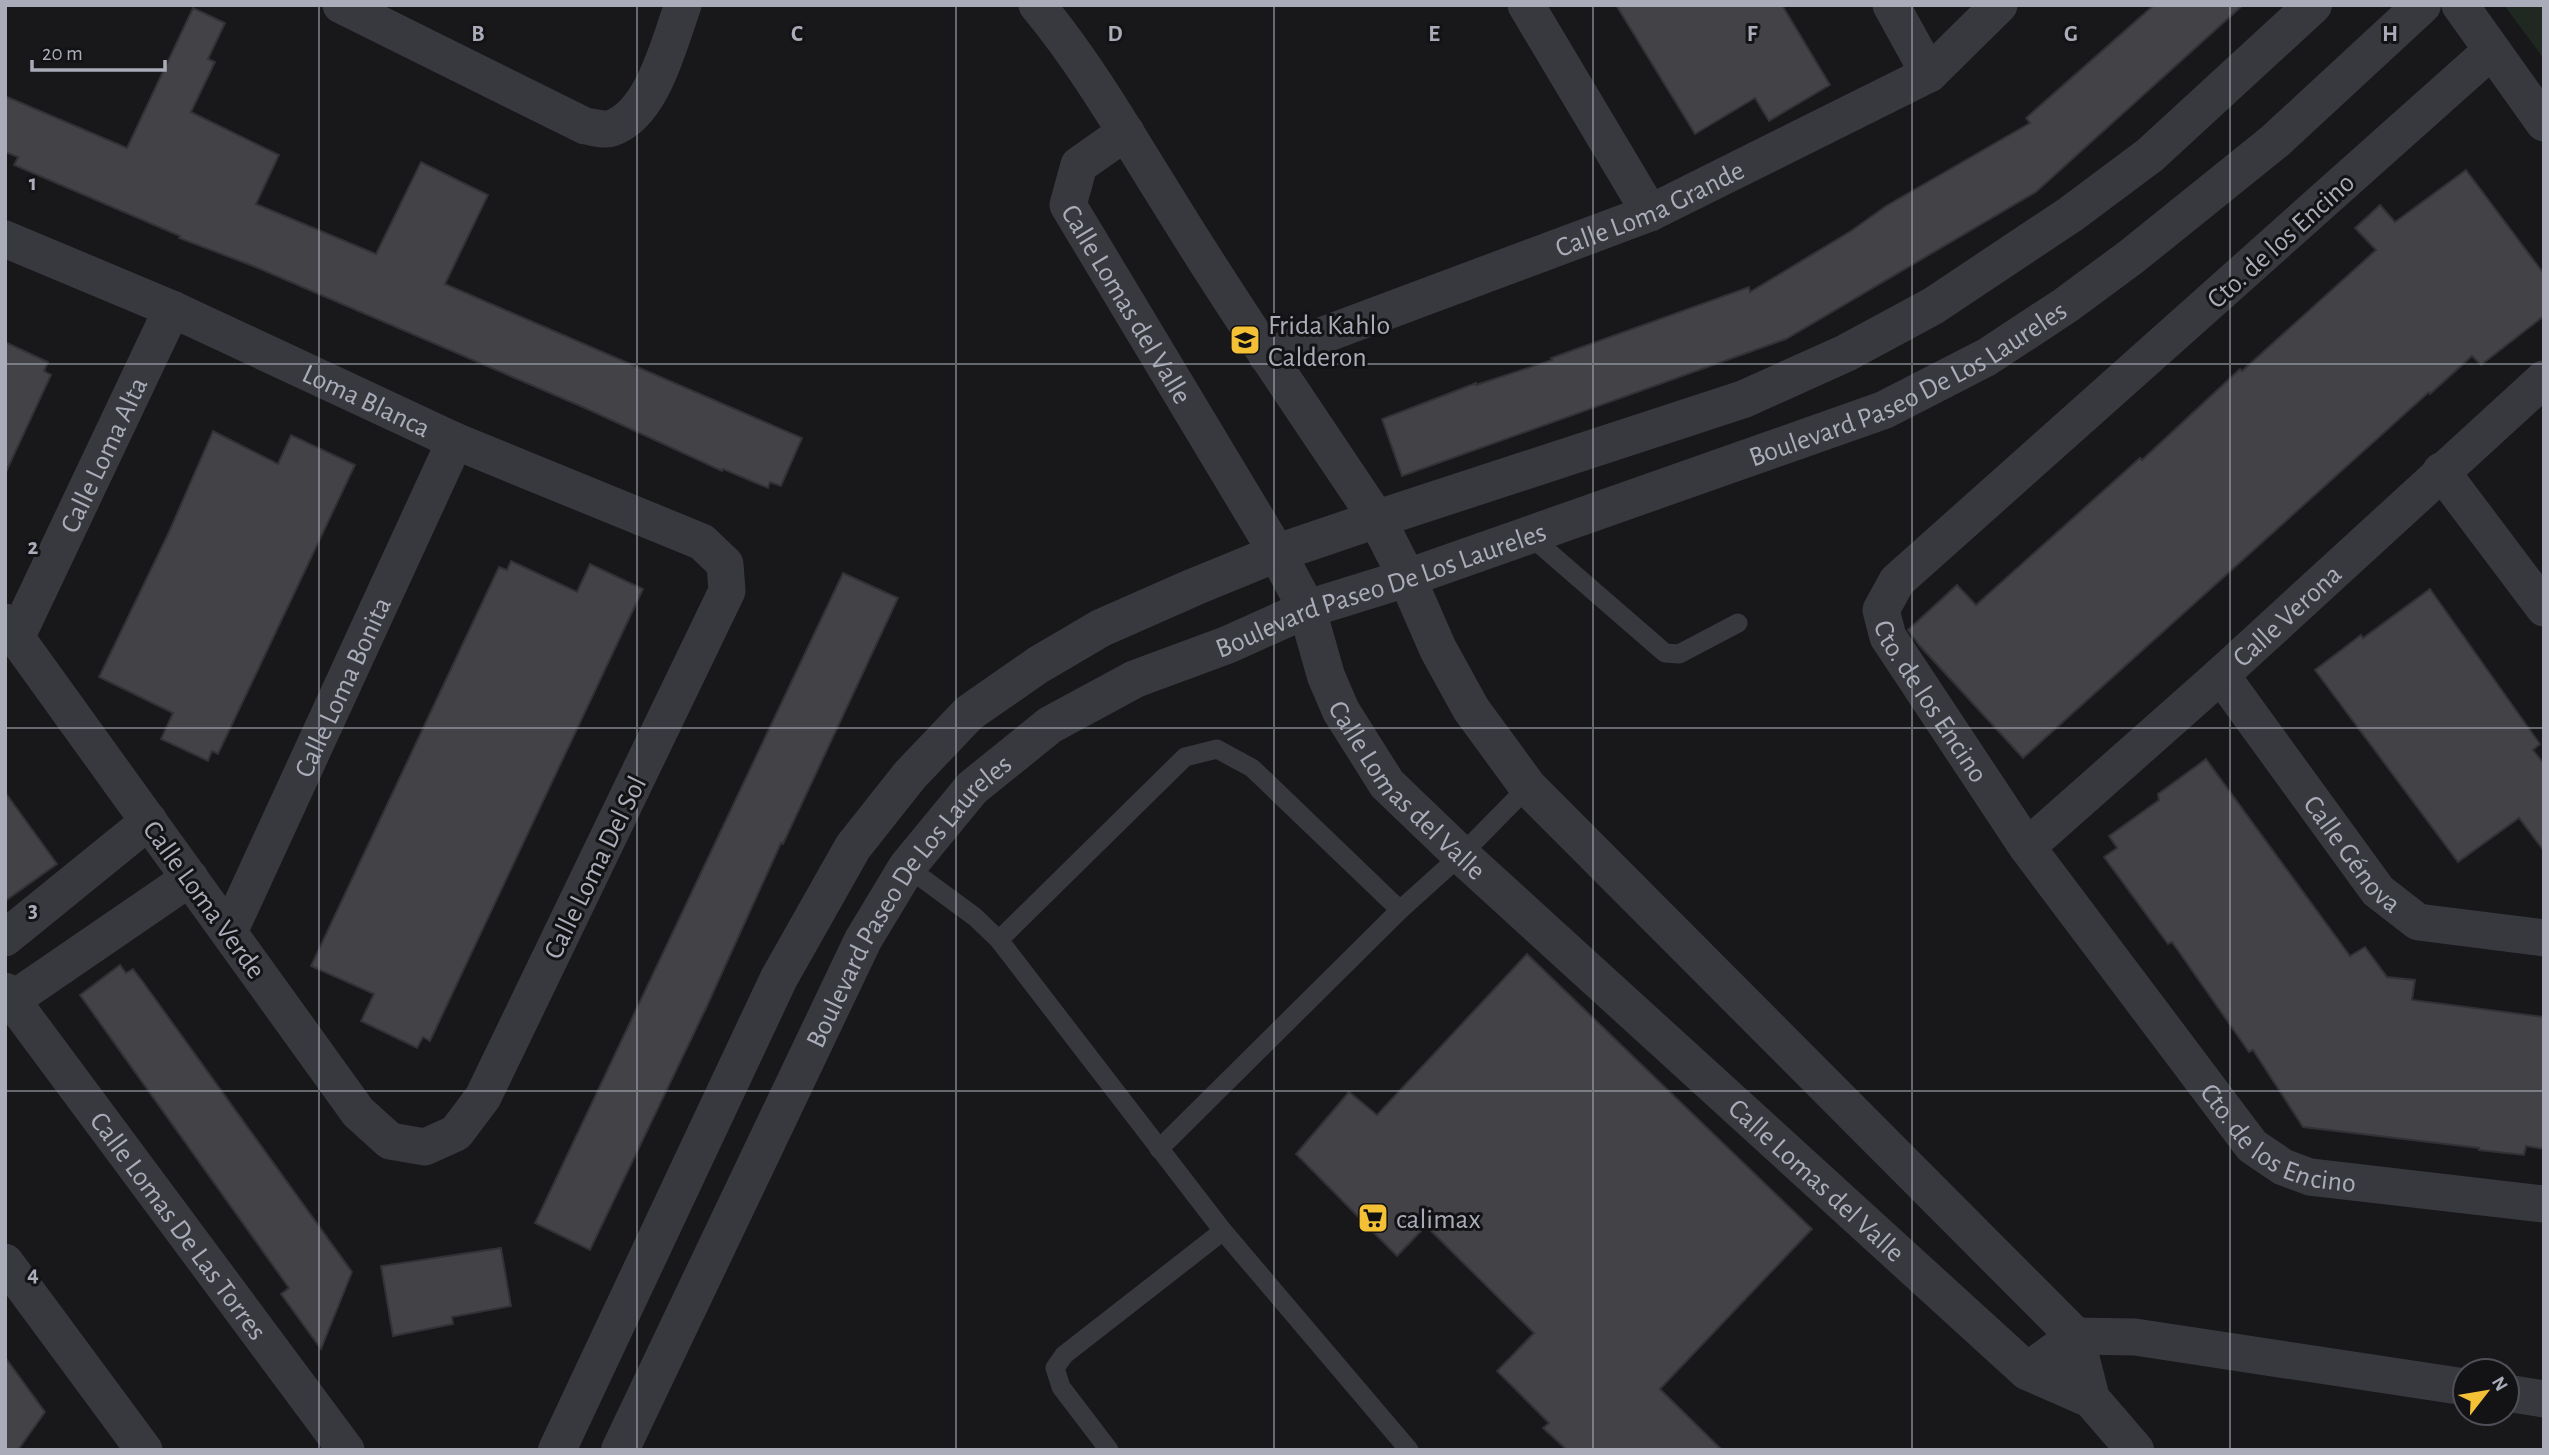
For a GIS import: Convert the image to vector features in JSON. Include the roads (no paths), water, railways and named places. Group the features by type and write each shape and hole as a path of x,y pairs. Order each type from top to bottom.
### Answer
{"street":[{"path":"341,5 585,126 610,129 634,114 651,90 683,5"},
{"path":"1037,5 1058,30 1126,132 1267,356 1377,519 1438,649 1471,709 1528,787 2075,1336"},
{"path":"1526,5 1650,213"},
{"path":"1891,5 1930,74"},
{"name":"Calle Loma Grande","path":"1267,356 1650,213 1930,74 1999,5"},
{"name":"Boulevard Paseo De Los Laureles","path":"557,1450 779,978 853,847 910,775 969,713 1038,665 1101,628 1277,553 1744,399 1890,330 1933,306 2071,214 2150,155 2313,5"},
{"name":"Boulevard Paseo De Los Laureles","path":"620,1450 863,940 907,867 972,788 1050,725 1135,680 1227,645 1307,610 1407,578 1884,411 1987,356 2066,305 2275,141 2422,5"},
{"path":"2460,5 2544,123"},
{"name":"Cto. de los Encino","path":"2491,51 1897,581 1881,610 1888,637 2027,847 2252,1146 2283,1167 2310,1177 2544,1204"},
{"name":"Calle Lomas del Valle","path":"1126,132 1079,165 1068,205 1277,553 1307,610 1326,676 1341,711 1387,784 1461,855 2027,1371 2091,1399 2136,1450"},
{"name":"Loma Blanca","path":"5,239 172,309 455,441 702,542 725,564"},
{"name":"Calle Loma Alta","path":"11,630 172,309"},
{"name":"Calle Verona","path":"2027,847 2221,675 2544,379"},
{"name":"Calle Loma Bonita","path":"229,932 455,441"},
{"path":"2441,471 2544,608"},
{"name":"Calle Loma Del Sol","path":"425,1147 456,1133 483,1097 727,591 725,564"},
{"name":"Calle Loma Verde","path":"11,630 358,1112 390,1141 425,1147"},
{"name":"Calle Génova","path":"2221,675 2378,891 2418,922 2544,939"},
{"path":"5,938 149,821"},
{"path":"8,997 190,878"},
{"name":"Calle Lomas De Las Torres","path":"8,997 346,1450"},
{"path":"5,1262 144,1450"},
{"path":"2027,1371 2075,1336 2135,1337 2451,1385"},
{"name":"Calle Lomas del Valle","path":"2075,1336 2091,1399"},
{"path":"2521,1395 2544,1399"}],"lane":[{"path":"1529,535 1665,653 1679,654 1738,623"},
{"path":"999,940 1185,757 1217,748 1252,768 1400,910"},
{"path":"1159,1149 1528,787"},
{"path":"907,867 975,918 999,940 1223,1231 1409,1450"},
{"path":"1109,1450 1061,1387 1055,1368 1064,1355 1223,1231"}],"place":[{"name":"Frida Kahlo Calderon","path":"1245,340"},
{"name":"calimax","path":"1373,1218"}]}
